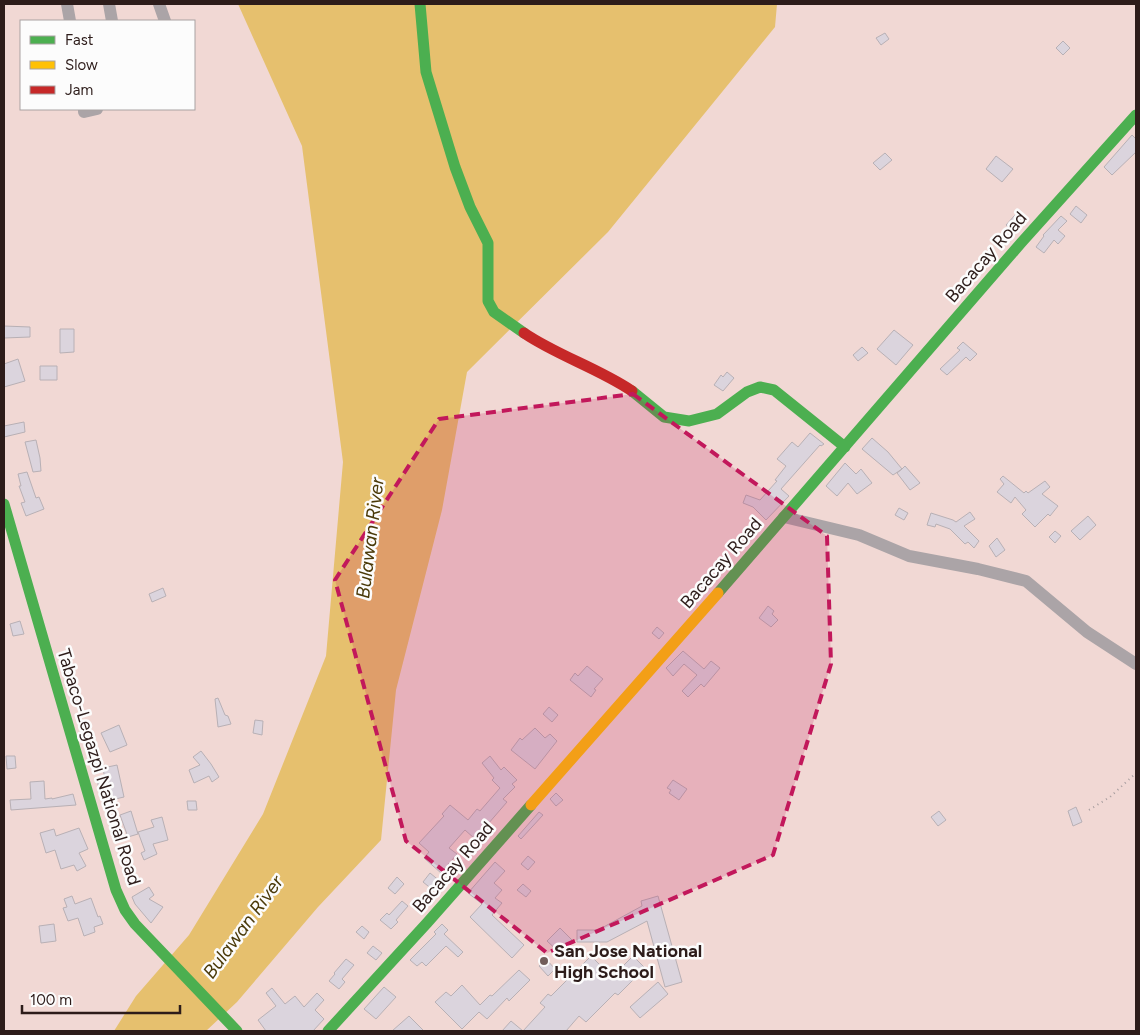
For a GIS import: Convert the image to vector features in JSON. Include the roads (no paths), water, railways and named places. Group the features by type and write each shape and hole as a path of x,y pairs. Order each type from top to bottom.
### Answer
{"main road":[{"path":"420,4 426,72 455,167 470,207 488,243 488,301 494,312 542,344 614,379 635,393 664,417 689,421 717,414 747,392 760,387 774,390 845,447"},
{"name":"Bacacay Road","path":"328,1031 427,923 784,517 1014,251 1136,115"},
{"name":"Tabaco-Legazpi National Road","path":"4,504 116,890 125,910 135,924 237,1031"}],"street":[{"path":"67,4 70,20"},
{"path":"109,4 112,20"},
{"path":"159,4 166,20"},
{"path":"784,517 859,534 909,556 978,569 1026,581 1087,632 1136,664"}],"water":[{"name":"Bulawan River","path":"238,4 777,4 775,27 608,232 467,372 442,510 396,690 381,840 318,907 237,1002 206,1031 114,1031 136,996 189,935 263,814 326,656 343,462 302,146"}],"place":[{"name":"San Jose National High School","path":"544,961"}]}
